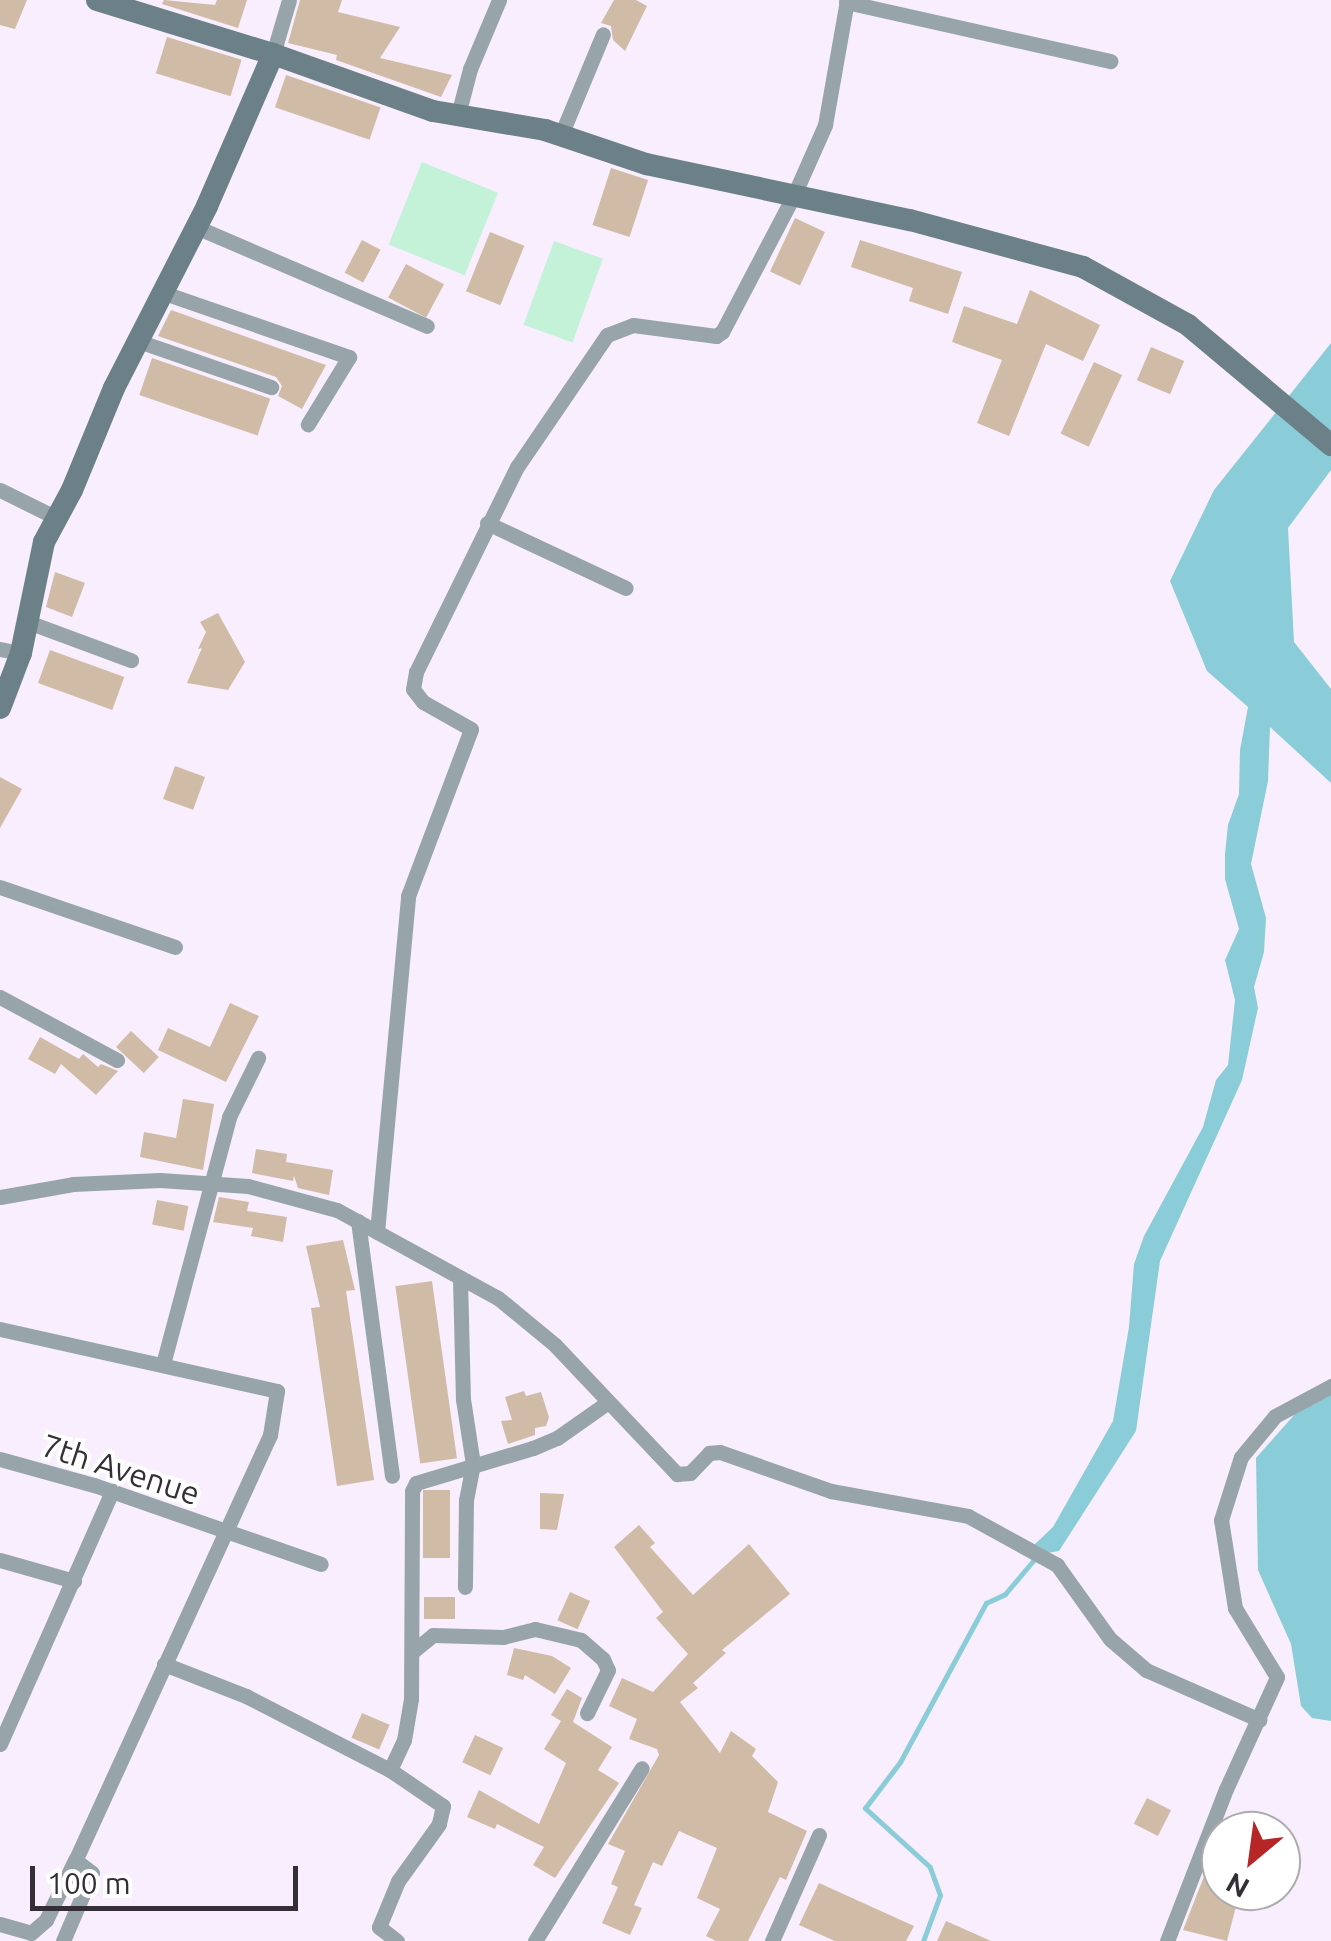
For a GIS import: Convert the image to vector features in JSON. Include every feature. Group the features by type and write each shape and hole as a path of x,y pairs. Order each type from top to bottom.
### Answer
{"main road":[{"path":"96,0 273,54 433,111 561,135 646,164 794,194 1083,268 1188,325 1331,445"},
{"path":"0,708 11,651 28,622 44,542 196,227 273,54"}],"street":[{"path":"273,54 289,0"},
{"path":"458,115 470,69 499,0"},
{"path":"378,1232 408,896 471,729 428,707 413,689 416,672 487,523 534,438 607,336 632,325 716,336 722,332 825,125 846,1 1110,61"},
{"path":"561,135 602,34"},
{"path":"196,227 427,326"},
{"path":"164,293 349,356 308,424"},
{"path":"138,342 271,388"},
{"path":"0,490 57,518"},
{"path":"487,523 626,588"},
{"path":"28,622 131,660"},
{"path":"0,886 176,947"},
{"path":"0,996 117,1060"},
{"path":"162,1364 229,1117 258,1058"},
{"path":"0,1197 73,1184 160,1180 248,1186 337,1210 498,1298 677,1474 690,1473 710,1454 720,1452 831,1491 968,1516 1049,1560 1079,1590 1110,1639 1146,1670 1260,1720"},
{"path":"358,1221 392,1476"},
{"path":"460,1278 463,1399 473,1464 466,1500 465,1587"},
{"path":"0,1330 277,1391 270,1435 46,1920 31,1933 0,1924"},
{"path":"1167,1941 1212,1823 1278,1677 1235,1608 1221,1520 1241,1458 1275,1416 1331,1386"},
{"path":"390,1770 404,1740 412,1699 412,1491 416,1483 558,1438 608,1402"},
{"name":"7th Avenue","path":"0,1459 112,1492 321,1564"},
{"path":"0,1744 112,1492"},
{"path":"0,1560 74,1582"},
{"path":"412,1652 433,1635 503,1637 535,1628 581,1640 603,1659 608,1670 587,1713"},
{"path":"164,1664 246,1696 390,1770 444,1806 440,1824 398,1880 378,1927 397,1941"},
{"path":"534,1941 642,1768"},
{"path":"772,1941 819,1835"},
{"path":"62,1941 92,1873 75,1860"}],"green space":[{"path":"422,162 498,193 465,275 389,245"},
{"path":"554,241 603,259 572,342 524,325"}],"water":[{"path":"1331,343 1331,470 1288,528 1294,642 1331,689 1331,783 1270,727 1268,781 1251,864 1266,918 1264,952 1254,987 1258,1008 1242,1080 1160,1261 1136,1431 1059,1551 1047,1553 1034,1545 1053,1527 1113,1421 1129,1327 1134,1264 1144,1236 1203,1127 1216,1080 1228,1065 1235,1000 1225,960 1239,929 1225,879 1225,854 1228,825 1239,794 1240,750 1248,707 1207,671 1170,581 1214,490"},
{"path":"1331,1394 1331,1721 1312,1718 1301,1706 1291,1644 1258,1570 1256,1458 1295,1414"}],"building":[{"path":"0,0 27,0 15,29 0,25"},
{"path":"164,0 215,5 217,0 247,0 238,28 162,4"},
{"path":"300,0 342,0 338,12 400,27 380,58 452,75 441,97 336,60 337,55 288,43"},
{"path":"614,0 636,0 647,6 625,51 613,40 611,26 601,23"},
{"path":"167,37 242,60 230,96 156,73"},
{"path":"286,75 381,108 369,140 275,107"},
{"path":"611,168 648,180 630,237 592,225"},
{"path":"795,218 825,232 800,285 770,271"},
{"path":"490,232 524,246 500,305 466,291"},
{"path":"362,240 381,250 363,283 345,273"},
{"path":"860,240 962,272 948,314 909,301 913,288 851,267"},
{"path":"406,264 444,284 426,318 388,298"},
{"path":"1030,290 1100,325 1083,361 1046,344 1009,436 977,423 1002,360 952,342 964,306 1017,324"},
{"path":"171,310 326,365 302,409 278,396 282,386 276,377 158,336"},
{"path":"1151,347 1184,361 1170,394 1137,380"},
{"path":"152,358 270,399 257,436 139,395"},
{"path":"1094,362 1122,375 1089,447 1061,434"},
{"path":"55,572 85,583 72,617 46,607"},
{"path":"218,613 245,662 228,690 187,683 206,632 200,622"},
{"path":"50,650 124,677 112,710 38,683"},
{"path":"175,766 205,777 193,810 163,799"},
{"path":"0,777 22,789 0,828"},
{"path":"230,1003 259,1016 226,1082 158,1050 168,1028 210,1047"},
{"path":"131,1031 159,1057 144,1073 116,1047"},
{"path":"40,1037 79,1059 83,1054 98,1067 101,1064 118,1071 96,1095 61,1064 55,1074 28,1059"},
{"path":"183,1099 214,1104 203,1170 140,1157 144,1132 176,1138"},
{"path":"256,1149 287,1154 286,1162 333,1170 329,1195 298,1188 294,1176 293,1181 252,1173"},
{"path":"219,1197 249,1202 247,1211 287,1217 283,1242 251,1236 253,1228 213,1222"},
{"path":"157,1200 188,1206 184,1231 152,1225"},
{"path":"343,1240 355,1290 346,1291 374,1480 337,1486 311,1308 320,1307 306,1246"},
{"path":"432,1281 457,1458 420,1463 395,1286"},
{"path":"524,1391 526,1396 541,1392 549,1417 546,1426 535,1428 535,1435 508,1444 501,1421 512,1420 505,1397"},
{"path":"423,1490 450,1490 450,1558 423,1558"},
{"path":"540,1493 564,1494 557,1530 540,1529"},
{"path":"639,1525 655,1543 650,1547 693,1595 749,1544 790,1594 722,1650 726,1653 693,1683 698,1688 680,1702 720,1753 731,1731 756,1749 752,1756 778,1782 768,1812 807,1831 786,1880 780,1877 748,1941 716,1941 706,1936 720,1909 697,1898 717,1848 679,1831 662,1866 653,1862 634,1905 642,1908 630,1935 602,1923 618,1887 611,1884 625,1851 608,1844 659,1755 657,1749 629,1739 637,1719 609,1706 622,1678 653,1692 688,1654 656,1618 663,1612 614,1547"},
{"path":"570,1592 590,1601 577,1629 557,1620"},
{"path":"424,1597 455,1597 455,1619 424,1619"},
{"path":"514,1648 552,1656 571,1668 555,1694 525,1675 523,1680 507,1675"},
{"path":"567,1689 582,1698 573,1722 612,1747 598,1770 619,1783 555,1878 533,1865 544,1847 497,1824 495,1829 467,1817 479,1790 539,1824 566,1763 544,1749 561,1721 551,1715"},
{"path":"362,1713 390,1725 379,1750 351,1738"},
{"path":"475,1735 503,1748 490,1775 462,1762"},
{"path":"1147,1798 1171,1810 1158,1836 1134,1824"},
{"path":"819,1883 914,1926 906,1941 835,1941 799,1925"},
{"path":"1201,1884 1201,1911 1235,1911 1227,1941 1183,1930"},
{"path":"946,1921 991,1941 937,1941"}],"waterway":[{"path":"923,1941 940,1895 930,1867 865,1808 900,1762 986,1603 1005,1594 1037,1556"}]}
